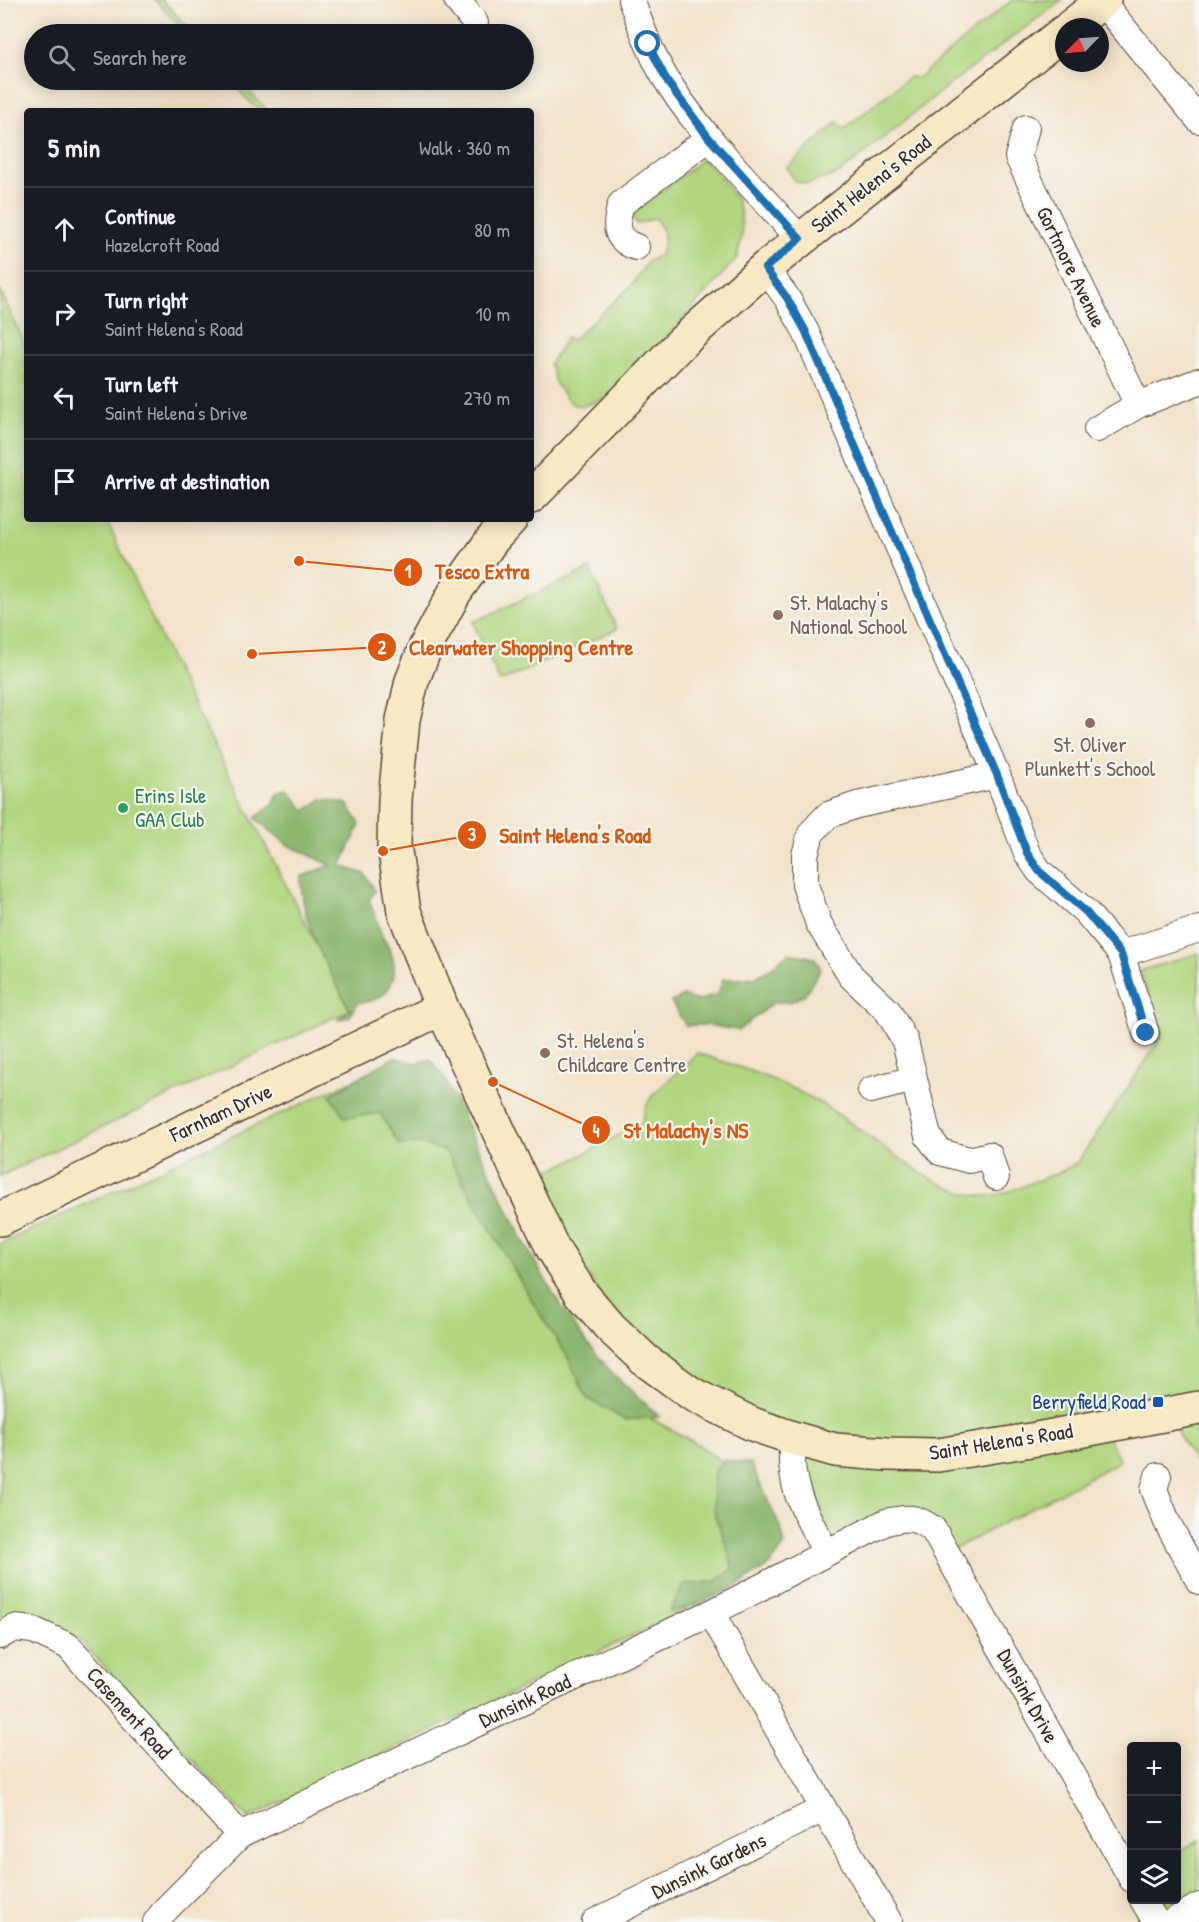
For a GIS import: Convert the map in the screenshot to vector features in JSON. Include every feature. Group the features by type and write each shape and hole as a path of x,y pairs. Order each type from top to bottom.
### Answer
{"street":[{"path":"457,0 475,23"},
{"path":"631,0 647,41 668,83 709,138 800,239"},
{"path":"1081,18 1103,1 1199,120"},
{"name":"Saint Helena's Road","path":"534,493 682,342 765,268 1055,39"},
{"name":"Gortmore Avenue","path":"1026,128 1018,157 1138,405"},
{"path":"636,247 626,243 618,233 616,219 621,204 709,138"},
{"path":"765,268 787,298 805,330 997,775 1027,853 1039,871 1086,912 1121,954 1146,1033"},
{"path":"1097,429 1138,405 1199,381"},
{"name":"Saint Helena's Road","path":"508,522 492,540 456,591 426,646 412,681 403,720 395,800 394,845 404,911 442,1008 553,1249 581,1293 610,1327 645,1360 692,1394 752,1424 835,1450 939,1455 1199,1408"},
{"path":"996,1177 988,1155 969,1160 940,1152 928,1136 905,1041 888,1011 851,976 819,924 805,885 805,855 811,833 828,815 857,805 997,775"},
{"path":"1121,954 1199,929"},
{"name":"Farnham Drive","path":"0,1219 442,1008"},
{"path":"871,1090 914,1079"},
{"path":"793,1438 792,1475 796,1492 826,1553"},
{"path":"1158,1476 1154,1489 1167,1522 1199,1581"},
{"name":"Dunsink Road","path":"156,1922 166,1908 240,1835 711,1613 886,1522 906,1517 919,1519"},
{"name":"Dunsink Drive","path":"919,1519 933,1529 1127,1872"},
{"path":"711,1613 889,1922"},
{"name":"Casement Road","path":"0,1636 14,1628 33,1630 68,1646 240,1835"},
{"name":"Dunsink Gardens","path":"595,1922 823,1809"},
{"path":"1146,1904 1156,1922"},
{"path":"1172,1922 1199,1906"}],"green space":[{"path":"155,0 162,0 185,24 178,24"},
{"path":"1012,0 1062,0 945,88 840,173 808,184 795,181 787,168 837,122 844,129 909,77 918,78"},
{"path":"239,90 248,90 265,108 256,108"},
{"path":"703,159 722,179 737,200 742,234 737,258 679,323 603,399 583,406 574,405 565,397 555,382 550,364 567,337 571,341 631,286 648,261 660,255 664,235 655,218 637,224 631,215"},
{"name":"Erins Isle GAA Club","path":"0,290 24,342 24,522 107,522 178,675 350,1010 0,1176"},
{"path":"590,569 617,629 500,682 473,622"},
{"path":"289,790 305,811 322,799 347,804 360,824 341,866 365,874 375,891 369,900 394,963 392,981 383,994 376,999 358,1002 349,1017 337,1020 350,1010 311,930 302,895 301,877 331,865 288,845 255,818 273,804 278,793"},
{"path":"788,953 815,958 821,969 804,995 790,1002 774,1002 739,1030 706,1025 686,1026 671,1002 683,996 698,1001 718,994 723,979 744,979 759,975 766,972"},
{"path":"1199,953 1199,1407 1037,1439 835,1449 645,1359 524,1182 579,1157 642,1122 646,1106 652,1096 697,1053 764,1076 797,1091 845,1119 904,1162 947,1186 967,1194 998,1195 1060,1172 1077,1163 1161,1038 1140,971"},
{"path":"394,1057 417,1063 430,1059 444,1077 517,1228 558,1301 607,1367 660,1417 625,1420 587,1398 566,1354 541,1316 445,1151 419,1144 399,1145 380,1113 345,1118 330,1095"},
{"path":"386,1065 417,1073 493,1231 524,1288 547,1323 611,1389 650,1418 697,1444 724,1463 750,1557 729,1581 678,1614 248,1818 76,1637 0,1628 0,1244"},
{"path":"1199,1416 1199,1470 1171,1421"},
{"path":"1103,1427 1120,1461 947,1553 920,1519 826,1553 792,1452 835,1450"},
{"path":"723,1460 751,1464 781,1529 785,1545 771,1564 737,1586 696,1605 669,1612 684,1585 716,1581 733,1569 715,1516 712,1477"},
{"path":"1199,1840 1199,1906 1171,1922 1149,1904 1181,1904 1181,1850"}],"place":[{"name":"Tesco Extra","path":"299,561"},
{"name":"St. Malachy's National School","path":"778,615"},
{"name":"Clearwater Shopping Centre","path":"252,654"},
{"name":"St. Oliver Plunkett's School","path":"1090,723"},
{"name":"Erins Isle GAA Club","path":"123,808"},
{"name":"Saint Helena's Road","path":"383,851"},
{"name":"St. Helena's Childcare Centre","path":"545,1053"},
{"name":"St Malachy's NS","path":"493,1082"},
{"name":"Berryfield Road","path":"1158,1402"}],"route":[{"path":"648,44 668,83 709,138 800,239 765,268 787,298 805,330 997,775 1027,853 1039,871 1086,912 1121,954 1146,1033"}]}
